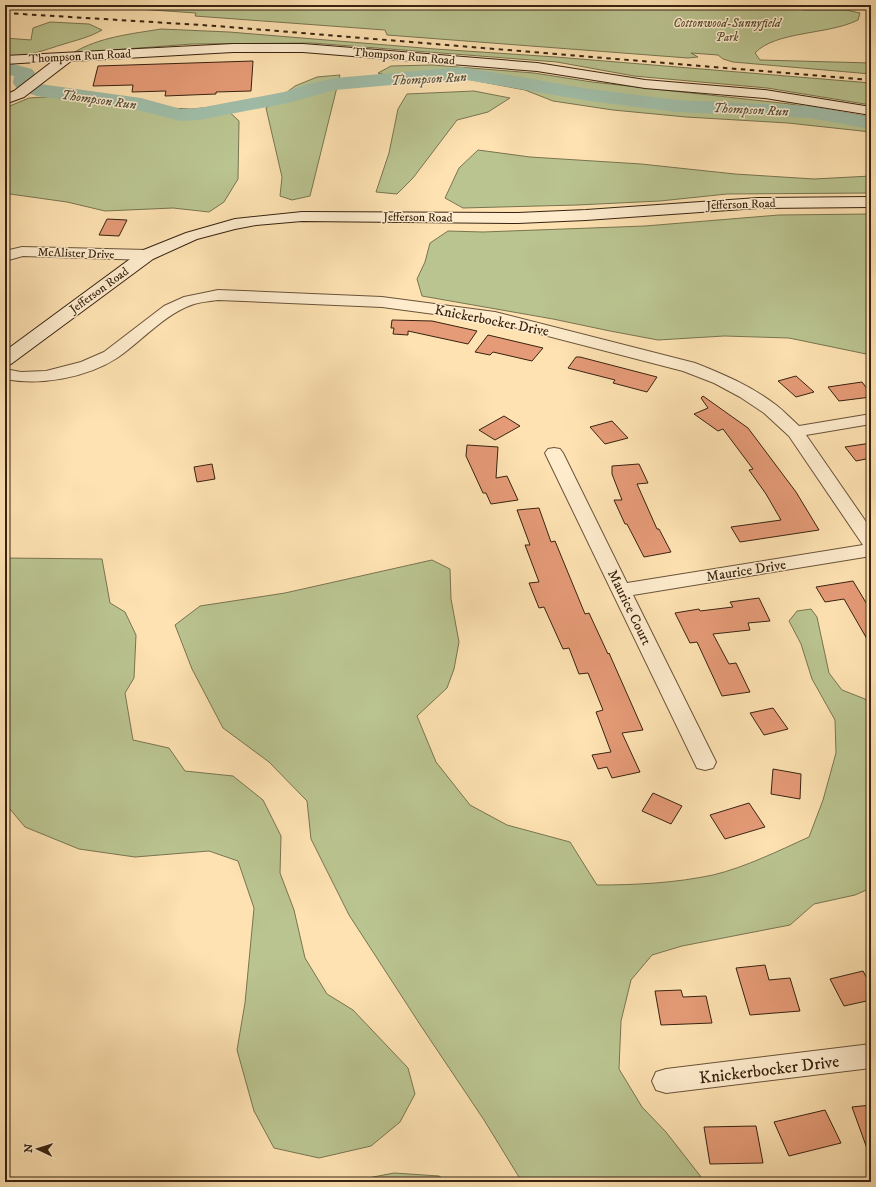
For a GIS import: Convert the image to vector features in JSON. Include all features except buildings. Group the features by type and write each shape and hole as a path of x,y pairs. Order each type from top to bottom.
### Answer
{"street":[{"name":"Thompson Run Road","path":"5,60 233,48 332,50 538,67 645,84 765,94 871,112"},
{"path":"5,100 19,94 67,57"},
{"name":"Jefferson Road","path":"5,360 147,255 174,242 202,232 244,221 268,218 326,216 518,218 586,215 751,203 871,202"},
{"name":"McAlister Drive","path":"5,256 22,251 147,255"},
{"name":"Knickerbocker Drive","path":"5,374 21,377 46,376 60,374 86,366 110,355 170,309 199,298 229,295 382,302 495,317 688,367 720,379 746,393 770,409 795,432 871,543"},
{"path":"795,432 871,419"},
{"name":"Maurice Court","path":"554,453 705,762"},
{"name":"Maurice Drive","path":"622,590 871,550"},
{"name":"Knickerbocker Drive","path":"666,1081 871,1056"}],"green space":[{"name":"Cottonwood-Sunnyfield Park","path":"78,5 810,5 803,10 846,10 860,13 858,20 846,25 788,37 764,46 755,53 760,60 871,63 871,74 733,62 723,59 718,55 691,53 698,57 688,58 387,35 385,30 195,16 196,13"},
{"path":"50,22 89,24 102,30 93,35 35,53 20,56 5,56 5,38 31,40 33,28"},
{"path":"161,29 229,32 871,83 871,105 767,88 634,76 557,62 312,43 192,44 73,53 104,40"},
{"path":"432,65 534,73 592,82 790,104 871,117 871,132 788,123 686,117 613,110 553,101 525,90 467,79 408,81 378,73 391,66"},
{"path":"340,75 310,196 292,200 280,196 282,177 266,108 295,86 317,77"},
{"path":"474,91 510,98 488,112 457,120 413,178 397,194 376,192 389,153 398,109 407,94"},
{"path":"61,96 116,106 191,109 223,106 239,121 238,179 224,202 209,212 173,208 105,211 67,202 10,194 5,195 5,108 29,98"},
{"path":"478,150 530,157 641,164 735,174 814,179 871,176 871,193 727,194 660,201 463,208 445,198 459,168"},
{"path":"871,214 871,355 789,338 724,336 658,340 553,319 422,296 417,279 425,262 430,243 448,231 483,232 645,226 779,215"},
{"path":"5,558 102,559 110,603 125,612 136,635 134,678 125,693 133,740 169,748 185,771 233,776 263,800 281,836 280,873 294,910 305,958 327,994 353,1010 408,1068 415,1094 400,1122 371,1146 319,1158 274,1148 254,1111 237,1050 245,1003 254,908 238,861 209,851 135,857 79,849 25,827 9,808 8,782 5,782"},
{"path":"432,560 450,569 451,599 459,642 454,669 447,688 417,716 436,762 470,805 507,825 570,842 597,885 655,883 713,875 750,863 809,837 823,800 836,753 835,720 812,679 801,644 789,621 797,611 811,609 817,617 829,673 842,690 865,699 871,707 871,888 855,895 814,904 790,925 682,946 652,955 631,980 621,1021 619,1069 642,1107 666,1132 705,1182 522,1182 484,1120 349,915 311,839 307,801 269,762 223,728 192,669 175,625 200,606 285,593"},
{"path":"394,1173 439,1176 448,1182 347,1182"}],"waterway":[{"name":"Thompson Run","path":"5,68 25,73 23,83 25,86 37,90 141,104 181,115 199,114 288,97 312,89 335,84 461,73 590,95 677,106 810,112 871,123"}],"railway":[{"path":"5,13 217,26 871,80"}]}
